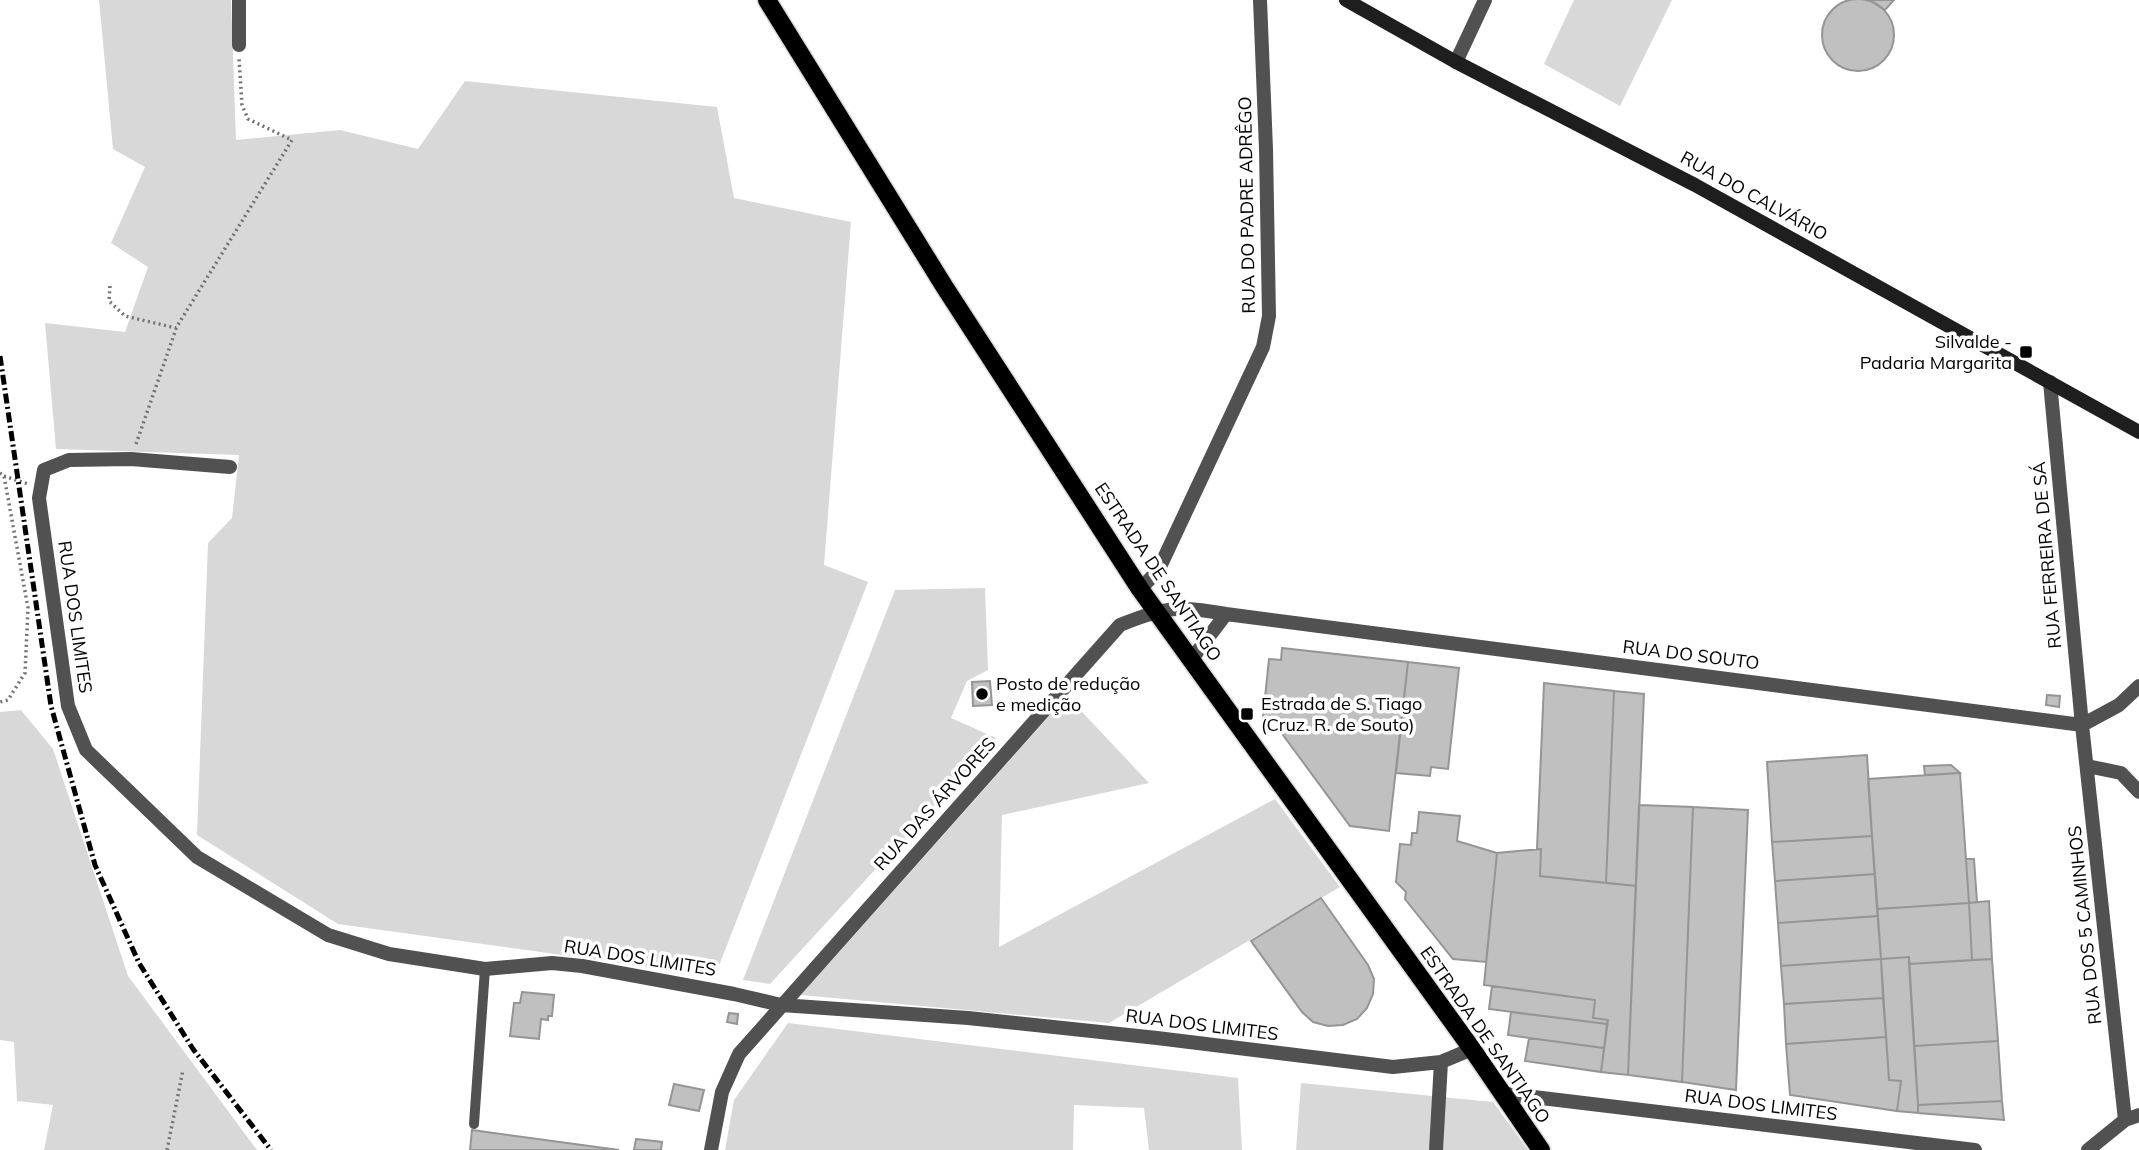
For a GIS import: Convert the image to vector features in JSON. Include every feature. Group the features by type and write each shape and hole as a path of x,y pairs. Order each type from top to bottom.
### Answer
{"main road":[{"name":"ESTRADA DE SANTIAGO","path":"767,0 944,286 1140,589 1472,1049 1541,1150"},
{"name":"RUA DO CALVÁRIO","path":"1346,0 1456,62 1695,185 2139,432"}],"street":[{"path":"239,0 239,45"},
{"name":"RUA DO PADRE ADRÊGO","path":"1140,589 1158,571 1265,337 1269,316 1263,26 1260,0"},
{"path":"1456,62 1485,0"},
{"name":"RUA FERREIRA DE SÁ","path":"2050,382 2082,724"},
{"path":"41,486 44,470 69,460 131,459 230,467"},
{"name":"RUA DOS LIMITES","path":"41,486 39,498 68,706 86,750 197,857 328,935 389,954 485,970 552,963 582,966 734,993 781,1005 968,1018 1393,1067 1441,1062 1472,1049"},
{"name":"RUA DO SOUTO","path":"1156,611 1193,608 2082,724"},
{"name":"RUA DAS ÁRVORES","path":"711,1150 722,1092 739,1054 1120,625 1156,611"},
{"path":"1191,660 1226,614"},
{"path":"2082,724 2119,705 2139,685"},
{"name":"RUA DOS 5 CAMINHOS","path":"2082,724 2132,1118"},
{"path":"2087,766 2122,773 2139,792"},
{"path":"1436,1150 1441,1062"},
{"name":"RUA DOS LIMITES","path":"1500,1093 1975,1150"},
{"path":"2088,1150 2107,1143 2132,1118"}],"lane":[{"path":"474,1124 485,970"}],"path":[{"path":"131,459 176,328 292,140 248,119 242,105 239,45"},
{"path":"110,286 108,301 125,316 176,328"},
{"path":"2,474 20,483 41,486"},
{"path":"0,702 8,700 25,673 28,608 2,474"},
{"path":"167,1150 183,1070"}],"shaded area":[{"path":"99,0 231,0 236,140 340,130 418,149 465,81 717,107 734,198 851,222 824,565 868,582 715,976 338,924 197,835 208,543 232,518 239,455 56,449 45,323 125,332 148,267 111,243 145,167 113,149"},
{"path":"1574,0 1672,0 1620,106 1544,64"},
{"path":"985,588 988,670 967,681 951,718 996,738 770,984 743,980 895,590"},
{"path":"1067,696 1149,783 1002,815 999,947 1275,799 1340,887 1109,1023 801,995"},
{"path":"21,710 53,749 128,976 257,1150 44,1150 53,1105 17,1101 14,1042 0,1040 0,712"},
{"path":"788,1023 1238,1078 1242,1150 1149,1150 1144,1108 1074,1105 1073,1150 725,1150 734,1100"},
{"path":"1301,1083 1493,1102 1528,1150 1296,1150"}],"building":[{"path":"1865,-1 1884,9 1892,21 1892,49 1884,61 1872,69 1851,71 1832,61 1824,49 1822,28 1832,9 1844,1"},
{"path":"1869,0 1894,0 1885,10"},
{"path":"1282,648 1408,662 1389,831 1350,826 1283,735 1285,720 1263,717 1269,659 1281,660"},
{"path":"1408,662 1459,668 1448,769 1431,767 1430,776 1396,773"},
{"name":"Posto de redução e medição","path":"990,681 992,705 973,706 972,682"},
{"path":"1544,683 1614,691 1606,883 1540,876 1541,849 1537,849"},
{"path":"1614,691 1644,694 1636,886 1606,883"},
{"path":"2047,695 2060,696 2059,707 2046,705"},
{"path":"1867,755 1872,836 1772,842 1767,762"},
{"path":"1951,765 1960,773 1925,775 1924,766"},
{"path":"1960,773 1969,903 1877,909 1868,779"},
{"path":"1639,805 1693,807 1682,1082 1628,1075"},
{"path":"1693,807 1748,810 1736,1090 1682,1082"},
{"path":"1419,812 1460,816 1457,841 1497,853 1486,962 1453,959 1405,899 1406,892 1396,882 1400,844 1411,845 1412,833 1417,833"},
{"path":"1872,836 1875,874 1775,881 1772,842"},
{"path":"1541,849 1540,876 1636,886 1628,1075 1601,1072 1608,1020 1593,1018 1595,1000 1484,985 1497,853"},
{"path":"1966,859 1974,859 1977,902 1969,903"},
{"path":"1875,874 1878,916 1778,923 1775,881"},
{"path":"1321,898 1368,965 1374,979 1373,994 1367,1008 1357,1019 1343,1025 1328,1026 1313,1022 1302,1012 1251,941"},
{"path":"1989,901 1992,959 1972,960 1969,903"},
{"path":"1969,903 1972,960 1909,964 1909,957 1881,959 1877,909"},
{"path":"1878,916 1881,959 1781,966 1778,923"},
{"path":"1909,957 1918,1113 1897,1111 1901,1081 1889,1080 1881,959"},
{"path":"1881,959 1883,998 1784,1004 1781,966"},
{"path":"1992,959 1998,1041 1914,1046 1909,964"},
{"path":"1492,986 1595,1000 1593,1018 1608,1020 1607,1024 1489,1009"},
{"path":"522,992 554,995 552,1016 548,1016 548,1020 541,1019 539,1039 510,1036 514,1003 520,1003"},
{"path":"1883,998 1886,1037 1786,1044 1784,1004"},
{"path":"1511,1012 1607,1024 1604,1048 1508,1035"},
{"path":"729,1013 738,1014 737,1024 727,1022"},
{"path":"1886,1037 1889,1080 1901,1081 1897,1111 1790,1095 1786,1044"},
{"path":"1529,1038 1604,1048 1601,1072 1525,1061"},
{"path":"1998,1041 2002,1101 1918,1105 1914,1046"},
{"path":"674,1084 704,1090 699,1111 669,1105"},
{"path":"2002,1101 2004,1120 1918,1113 1918,1105"},
{"path":"472,1130 619,1150 470,1150"},
{"path":"636,1139 662,1142 661,1150 634,1150"}],"railway":[{"path":"0,356 51,706 95,865 139,963 193,1049 271,1150"}],"place":[{"name":"Silvalde - Padaria Margarita","path":"2026,352"},
{"name":"Posto de redução e medição","path":"982,694"},
{"name":"Estrada de S. Tiago (Cruz. R. de Souto)","path":"1247,714"}]}
